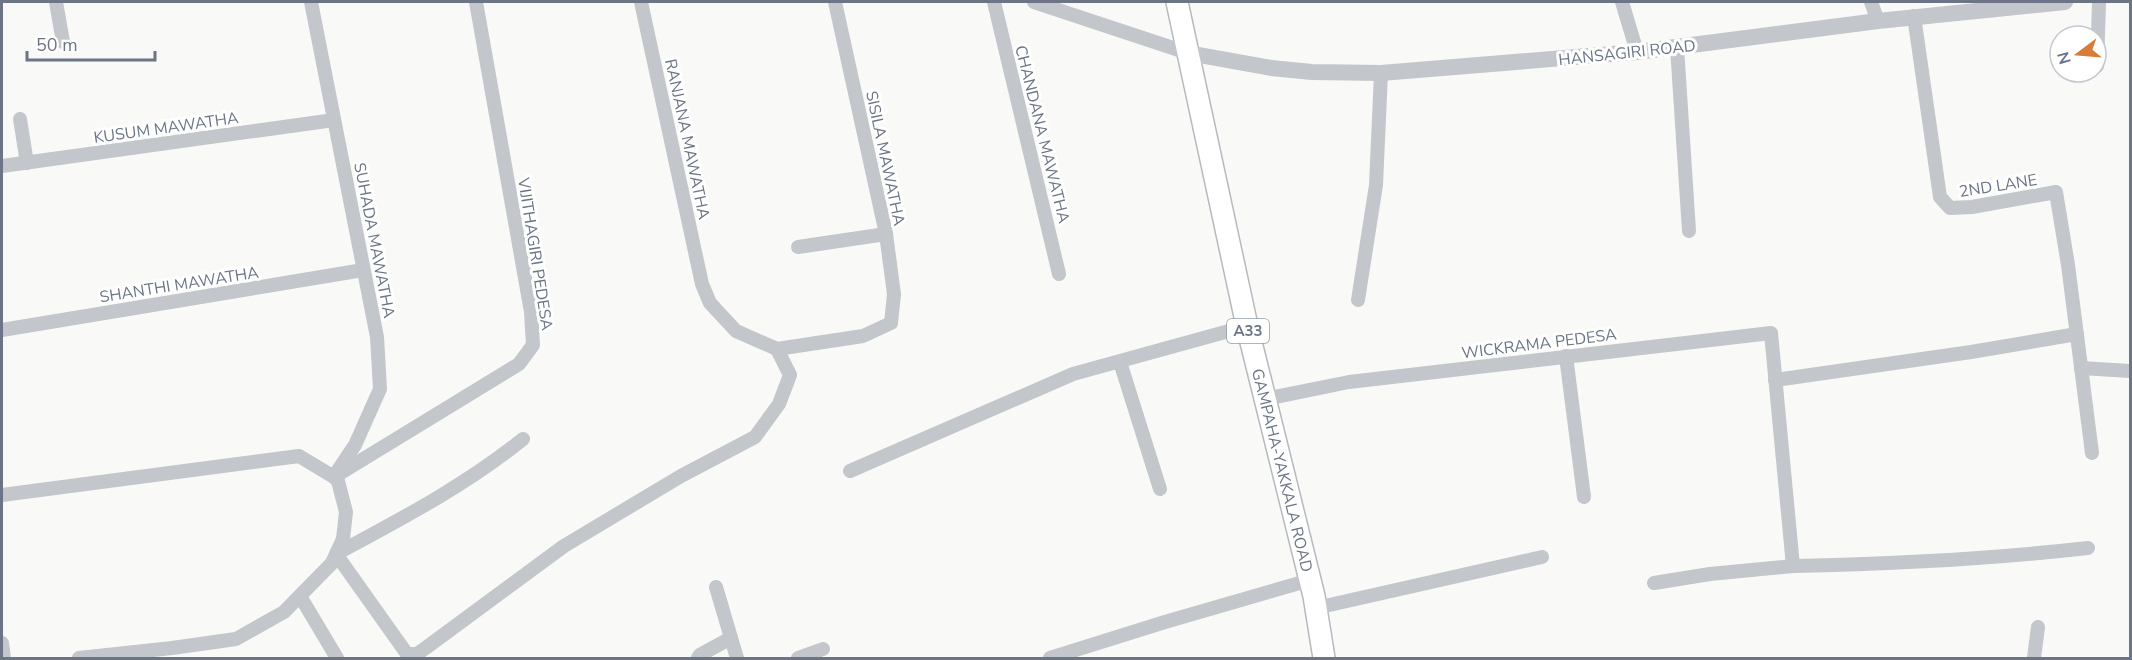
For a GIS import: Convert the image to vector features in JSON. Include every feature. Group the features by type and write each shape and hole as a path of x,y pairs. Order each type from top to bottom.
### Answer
{"highway":[{"name":"GAMPAHA-YAKKALA ROAD","path":"1177,2 1247,326 1310,580 1324,658"}],"street":[{"path":"56,2 63,42"},
{"name":"SUHADA MAWATHA","path":"311,2 377,337 380,388 355,445 334,477"},
{"name":"VIJITHAGIRI PEDESA","path":"334,477 519,364 533,345 523,257 476,2"},
{"name":"RANJANA MAWATHA","path":"641,2 702,284 710,303 736,331 777,349"},
{"name":"SISILA MAWATHA","path":"777,349 863,336 891,323 894,294 886,234 835,2"},
{"name":"CHANDANA MAWATHA","path":"994,2 1059,274"},
{"path":"1034,2 1188,53"},
{"path":"1622,2 1637,52"},
{"path":"1871,2 1878,21"},
{"name":"HANSAGIRI ROAD","path":"1188,53 1271,68 1381,74 1637,52 1914,16 2065,2"},
{"path":"2098,24 2099,2"},
{"name":"2ND LANE","path":"1914,16 1940,197 1950,208 1972,207 2056,192 2092,453"},
{"path":"1677,47 1689,231"},
{"path":"1358,300 1376,185 1381,74"},
{"path":"20,119 27,162"},
{"name":"KUSUM MAWATHA","path":"2,166 334,120"},
{"path":"798,247 886,234"},
{"name":"SHANTHI MAWATHA","path":"2,330 363,270"},
{"path":"850,471 1073,374 1247,326"},
{"name":"WICKRAMA PEDESA","path":"1265,399 1349,382 1771,333 1775,380"},
{"path":"1793,566 1775,380 1971,352 2077,334"},
{"path":"336,554 406,654 417,654 564,546 681,476 755,437 779,404 790,375 777,349"},
{"path":"1566,356 1584,496"},
{"path":"1120,362 1160,489"},
{"path":"2081,368 2130,371"},
{"path":"336,554 398,521 488,467 523,439"},
{"path":"2,495 298,456 338,481 346,512 343,539 332,563 284,612 236,639 174,653 79,658"},
{"path":"1654,583 1710,574 1793,566 1862,565 2035,554 2088,548"},
{"path":"1316,608 1542,557"},
{"path":"1050,658 1310,580"},
{"path":"716,587 737,658"},
{"path":"300,596 337,658"},
{"path":"2034,658 2038,627"},
{"path":"698,658 731,638"},
{"path":"2,643 4,658"},
{"path":"798,658 823,650"}]}
